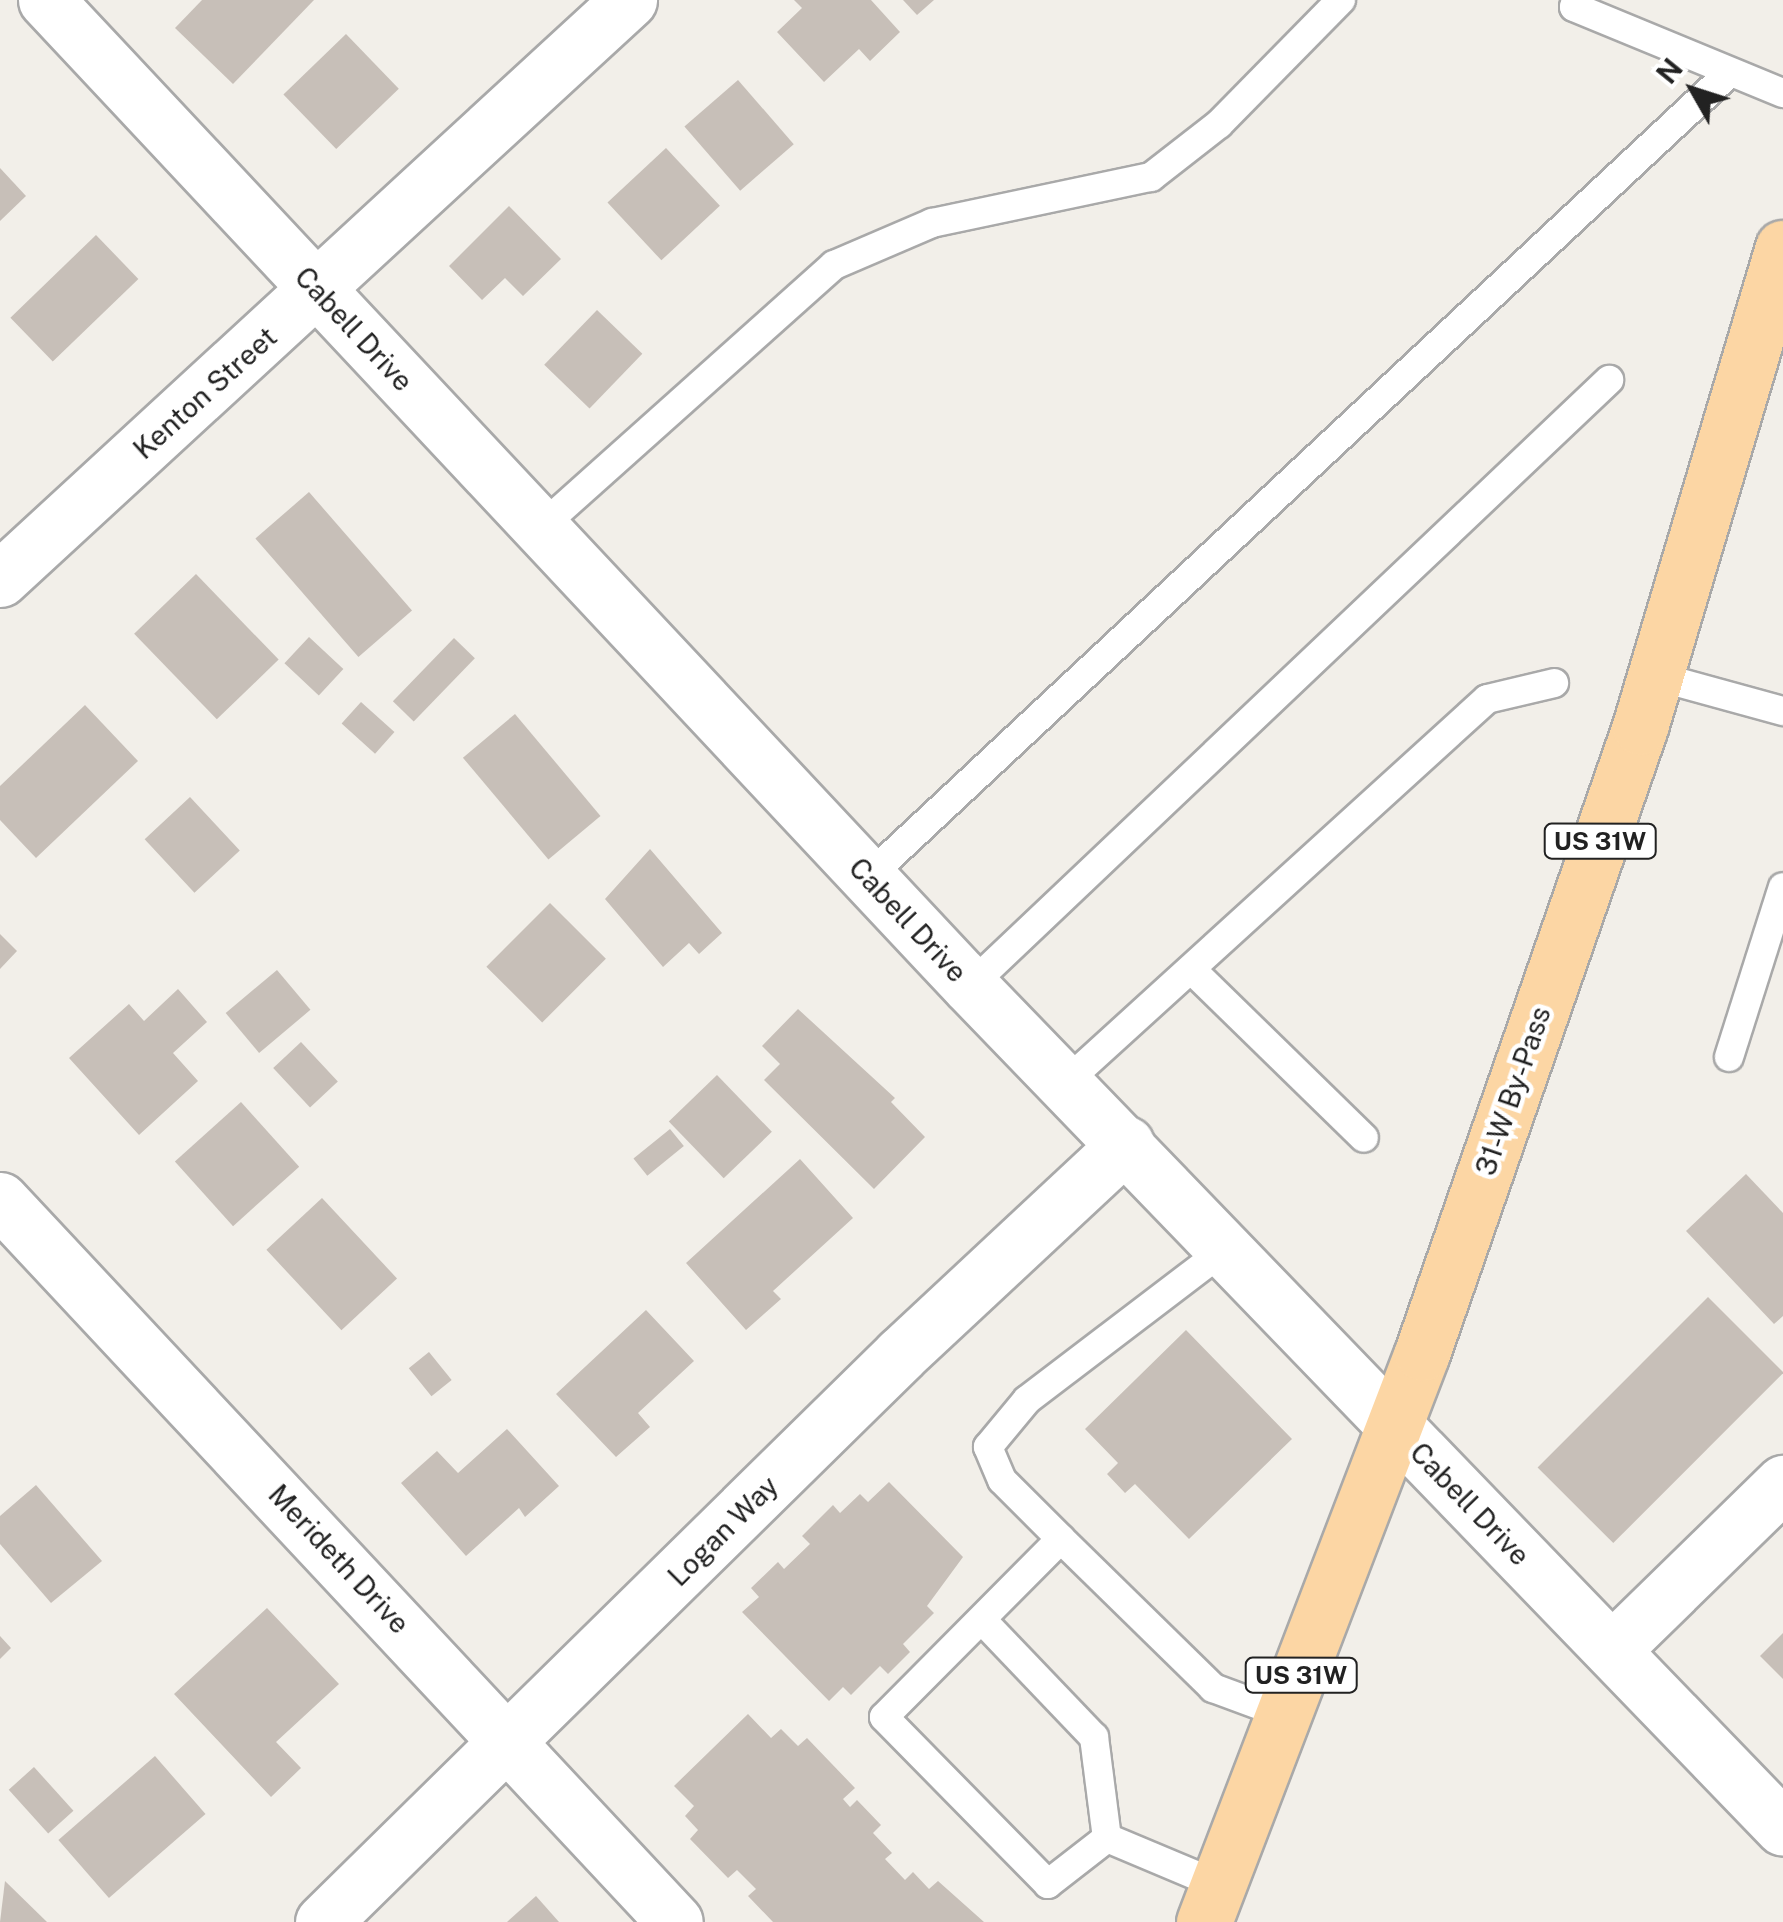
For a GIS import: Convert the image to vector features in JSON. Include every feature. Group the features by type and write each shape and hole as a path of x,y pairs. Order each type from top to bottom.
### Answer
{"main road":[{"name":"31-W By-Pass","path":"1212,1904 1394,1427 1768,354 1783,248"}],"street":[{"name":"Cabell Drive","path":"46,0 970,986 1783,1828"},
{"name":"Kenton Street","path":"0,578 318,291 628,0"},
{"name":"Logan Way","path":"323,1922 901,1354 1126,1144"},
{"name":"Merideth Drive","path":"0,1200 674,1922"},
{"path":"1613,1650 1783,1483"}],"lane":[{"path":"541,527 834,265 932,223 1151,176 1219,124 1341,0"},
{"path":"1570,2 1783,93"},
{"path":"868,877 1729,73"},
{"path":"970,986 1609,380"},
{"path":"1655,676 1783,711"},
{"path":"1066,1082 1487,699 1554,683"},
{"path":"1728,1057 1783,887"},
{"path":"1192,970 1364,1138"},
{"path":"1225,1248 1027,1400 988,1446 1002,1480 1213,1688 1286,1715"},
{"path":"1062,1539 884,1717 1048,1884 1108,1838"},
{"path":"982,1620 1094,1737 1108,1838 1212,1904"}],"building":[{"path":"202,0 314,0 233,84 175,28"},
{"path":"794,0 871,0 900,32 870,61 859,49 824,82 777,32 802,8"},
{"path":"903,0 934,0 917,15"},
{"path":"346,34 399,89 336,149 283,94"},
{"path":"738,80 794,144 740,191 684,127"},
{"path":"666,148 720,206 661,260 607,203"},
{"path":"0,168 26,196 0,221"},
{"path":"509,206 561,259 523,296 505,278 482,300 449,266"},
{"path":"96,235 138,279 53,362 10,318"},
{"path":"597,310 642,354 590,408 544,365"},
{"path":"309,492 412,610 358,657 255,539"},
{"path":"196,574 279,660 217,719 134,634"},
{"path":"309,637 343,669 319,695 284,663"},
{"path":"454,638 475,658 414,721 393,701"},
{"path":"361,702 394,732 375,754 342,724"},
{"path":"85,705 138,761 36,858 0,820 0,786"},
{"path":"515,714 600,816 548,860 463,758"},
{"path":"190,797 240,850 194,893 145,839"},
{"path":"650,849 722,933 699,954 689,943 663,967 605,899"},
{"path":"550,903 606,959 542,1023 486,967"},
{"path":"0,934 17,951 0,969"},
{"path":"277,970 310,1010 259,1053 226,1013"},
{"path":"178,989 207,1022 173,1053 198,1081 139,1135 69,1058 129,1004 144,1021"},
{"path":"798,1009 895,1098 891,1102 925,1137 874,1189 764,1080 780,1064 762,1046"},
{"path":"301,1042 338,1081 310,1107 273,1068"},
{"path":"717,1075 772,1132 724,1178 669,1122"},
{"path":"241,1102 299,1167 233,1226 175,1162"},
{"path":"670,1129 684,1146 647,1176 633,1159"},
{"path":"800,1159 853,1218 773,1291 781,1299 746,1330 686,1263"},
{"path":"1746,1174 1783,1213 1783,1316 1774,1324 1686,1231"},
{"path":"322,1198 397,1278 341,1330 266,1250"},
{"path":"1708,1297 1783,1373 1613,1543 1538,1467"},
{"path":"646,1310 694,1361 638,1413 650,1427 616,1457 556,1394"},
{"path":"1186,1330 1292,1439 1189,1539 1135,1484 1125,1493 1107,1474 1118,1463 1085,1429"},
{"path":"429,1352 452,1380 431,1396 409,1368"},
{"path":"507,1429 559,1486 525,1517 519,1508 466,1556 401,1483 437,1451 458,1473"},
{"path":"889,1482 963,1557 927,1606 934,1613 903,1644 910,1652 888,1674 880,1666 851,1695 843,1687 829,1701 742,1612 759,1597 751,1588 778,1562 784,1569 810,1544 802,1536 833,1505 840,1513 860,1494 868,1502"},
{"path":"36,1485 102,1561 51,1603 0,1544 0,1516"},
{"path":"267,1608 339,1684 276,1742 301,1768 271,1797 174,1694"},
{"path":"1783,1633 1783,1679 1760,1656"},
{"path":"0,1636 11,1648 0,1659"},
{"path":"748,1714 771,1738 781,1729 798,1746 807,1738 855,1788 843,1799 850,1807 857,1800 881,1825 873,1833 892,1853 885,1859 905,1880 913,1872 929,1889 938,1881 984,1922 773,1922 748,1896 756,1889 737,1870 728,1878 690,1839 698,1830 685,1816 694,1806 674,1786"},
{"path":"155,1756 206,1814 109,1898 58,1840"},
{"path":"34,1767 73,1811 48,1834 9,1790"},
{"path":"5,1881 47,1922 0,1922"},
{"path":"536,1896 559,1922 507,1922"}]}
